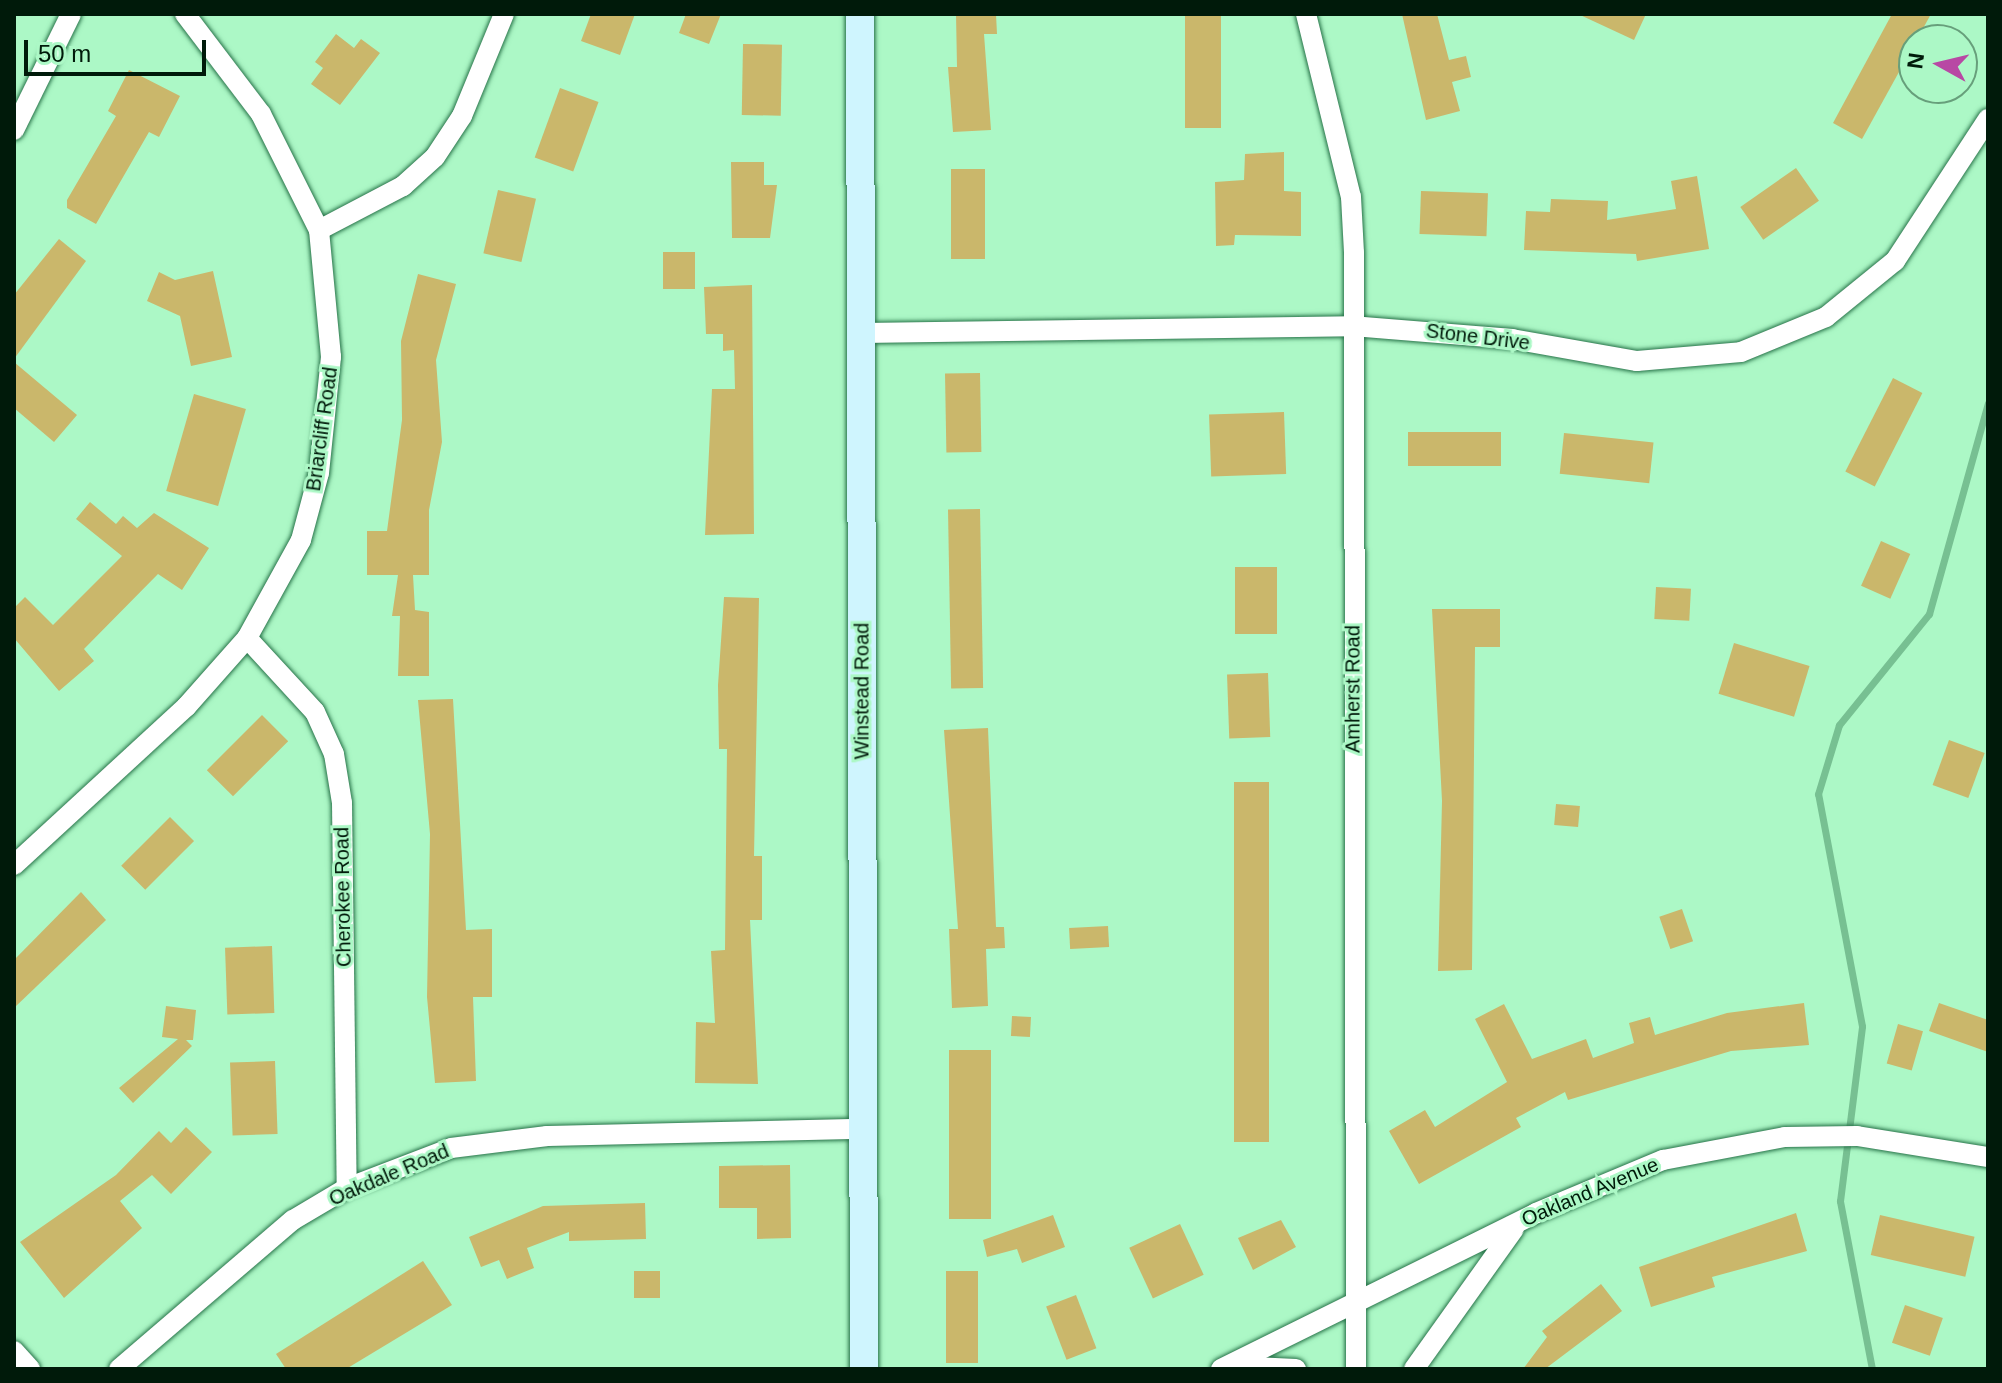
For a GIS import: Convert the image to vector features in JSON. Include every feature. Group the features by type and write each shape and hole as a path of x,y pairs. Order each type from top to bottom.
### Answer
{"street":[{"path":"14,130 71,14"},
{"name":"Briarcliff Road","path":"14,865 186,707 247,638 301,540 319,473 331,357 319,230 261,114 185,14"},
{"path":"319,230 403,186 435,157 462,116 504,14"},
{"name":"Winstead Road","path":"860,14 864,1369"},
{"name":"Amherst Road","path":"1306,14 1351,197 1356,1369"},
{"name":"Stone Drive","path":"862,333 1352,326 1512,339 1637,361 1741,352 1826,317 1895,261 1988,119"},
{"name":"Cherokee Road","path":"247,638 315,712 334,754 342,803 347,1188"},
{"name":"Oakdale Road","path":"119,1369 293,1220 347,1188 451,1148 502,1139 863,1129"},
{"name":"Oakland Avenue","path":"1224,1367 1603,1182 1716,1146 1857,1136 1988,1157"},
{"path":"1414,1369 1523,1219"},
{"path":"14,1351 30,1369"},
{"path":"1224,1367 1296,1369"}],"building":[{"path":"591,14 635,14 620,55 581,41"},
{"path":"686,14 721,14 709,44 679,33"},
{"path":"956,14 996,14 997,34 984,34 991,130 953,132 948,67 957,67"},
{"path":"1185,14 1221,14 1221,128 1185,128"},
{"path":"1402,14 1437,14 1449,60 1466,56 1471,77 1452,82 1460,111 1426,120"},
{"path":"1578,14 1646,14 1634,40"},
{"path":"1892,14 1931,14 1925,24 1898,24 1898,74 1862,139 1833,123"},
{"path":"336,34 354,48 361,39 380,53 340,105 311,84 323,68 315,62"},
{"path":"743,44 782,45 781,116 742,115"},
{"path":"129,70 180,96 159,137 149,132 96,224 67,208 67,200 116,116 108,111"},
{"path":"560,88 599,102 573,172 535,158"},
{"path":"1284,152 1284,191 1301,192 1301,236 1235,235 1234,245 1216,246 1215,182 1244,180 1245,154"},
{"path":"731,162 764,162 764,185 777,185 770,238 732,238"},
{"path":"1796,168 1819,201 1763,240 1740,207"},
{"path":"951,169 985,169 985,259 951,259"},
{"path":"1697,176 1709,249 1637,261 1636,254 1524,250 1526,211 1550,212 1551,199 1608,201 1607,220 1676,209 1671,181"},
{"path":"498,190 536,199 521,262 483,253"},
{"path":"1421,191 1488,193 1486,236 1419,234"},
{"path":"59,239 86,261 14,359 14,295"},
{"path":"663,252 695,252 695,289 663,289"},
{"path":"213,271 232,357 191,366 180,316 147,301 159,272 175,280"},
{"path":"418,274 456,284 436,360 442,442 429,510 429,575 413,575 415,610 429,612 429,676 398,676 400,616 392,616 398,575 367,575 367,531 387,531 402,420 401,341"},
{"path":"752,285 754,534 705,535 712,389 735,389 734,350 723,351 723,334 706,334 704,287"},
{"path":"14,362 77,415 54,442 14,408"},
{"path":"980,373 981,452 946,453 945,374"},
{"path":"1893,378 1922,393 1875,487 1845,472"},
{"path":"194,394 246,409 218,506 166,491"},
{"path":"1284,412 1286,474 1211,477 1209,415"},
{"path":"1408,432 1501,432 1501,466 1408,466"},
{"path":"1564,433 1654,442 1649,483 1560,474"},
{"path":"90,502 116,524 123,516 137,528 154,513 209,548 182,590 158,574 84,649 94,661 59,691 14,638 14,608 25,597 53,625 122,556 76,519"},
{"path":"980,509 983,688 951,689 948,510"},
{"path":"1881,541 1910,554 1890,599 1861,586"},
{"path":"1235,567 1277,567 1277,634 1235,634"},
{"path":"1656,587 1691,589 1689,621 1654,619"},
{"path":"724,597 759,598 754,856 762,856 762,920 750,920 758,1084 695,1083 696,1022 715,1023 711,951 725,950 727,749 719,749 718,685"},
{"path":"1432,609 1500,609 1500,647 1475,647 1472,970 1438,971 1442,801"},
{"path":"1734,643 1810,666 1794,717 1719,694"},
{"path":"1268,673 1270,737 1229,738 1227,674"},
{"path":"453,699 466,930 492,929 492,997 473,997 476,1081 435,1083 427,997 430,834 418,700"},
{"path":"262,715 288,741 233,796 207,770"},
{"path":"988,728 996,927 1004,927 1005,948 986,949 988,1006 952,1008 949,929 958,929 944,730"},
{"path":"1949,740 1985,753 1968,798 1933,785"},
{"path":"1234,782 1269,782 1269,1142 1234,1142"},
{"path":"1556,804 1580,806 1578,827 1554,825"},
{"path":"170,817 194,841 145,890 121,866"},
{"path":"81,892 106,920 14,1008 14,960"},
{"path":"1682,909 1693,941 1670,949 1659,917"},
{"path":"1108,926 1109,947 1070,949 1069,928"},
{"path":"272,946 274,1013 227,1015 225,948"},
{"path":"1804,1003 1809,1045 1731,1051 1568,1100 1565,1092 1516,1118 1521,1127 1419,1184 1389,1131 1425,1110 1435,1127 1507,1082 1475,1019 1504,1004 1532,1059 1586,1039 1593,1058 1634,1043 1629,1023 1650,1017 1655,1035 1727,1013"},
{"path":"1939,1003 1988,1020 1988,1052 1929,1031"},
{"path":"166,1006 196,1010 193,1040 186,1040 192,1046 133,1103 119,1088 178,1039 162,1037"},
{"path":"1012,1016 1031,1017 1030,1037 1011,1036"},
{"path":"1898,1024 1923,1031 1912,1071 1887,1063"},
{"path":"949,1050 991,1050 991,1219 949,1219"},
{"path":"275,1061 278,1134 233,1136 230,1063"},
{"path":"186,1127 212,1152 171,1194 152,1175 120,1201 142,1228 64,1298 20,1242 116,1175 159,1131 171,1143"},
{"path":"790,1165 791,1238 757,1239 757,1208 719,1208 719,1166"},
{"path":"645,1203 646,1239 569,1241 569,1232 527,1248 534,1268 507,1279 499,1260 481,1267 469,1237 543,1206"},
{"path":"1796,1213 1807,1251 1712,1277 1715,1287 1651,1307 1639,1267"},
{"path":"1053,1215 1065,1247 1022,1263 1017,1249 987,1257 983,1240"},
{"path":"1880,1215 1975,1237 1965,1277 1871,1255"},
{"path":"1281,1220 1296,1247 1253,1270 1238,1238"},
{"path":"1180,1224 1204,1275 1153,1298 1129,1248"},
{"path":"423,1261 452,1305 346,1369 286,1369 276,1354"},
{"path":"634,1271 660,1271 660,1298 634,1298"},
{"path":"946,1271 978,1271 978,1363 946,1363"},
{"path":"1601,1284 1622,1311 1545,1369 1523,1369 1547,1337 1542,1331"},
{"path":"1076,1295 1096,1348 1067,1360 1046,1306"},
{"path":"1905,1305 1943,1318 1930,1356 1892,1343"}],"waterway":[{"path":"1872,1369 1840,1201 1862,1026 1818,794 1839,725 1929,614 1988,403"}]}
